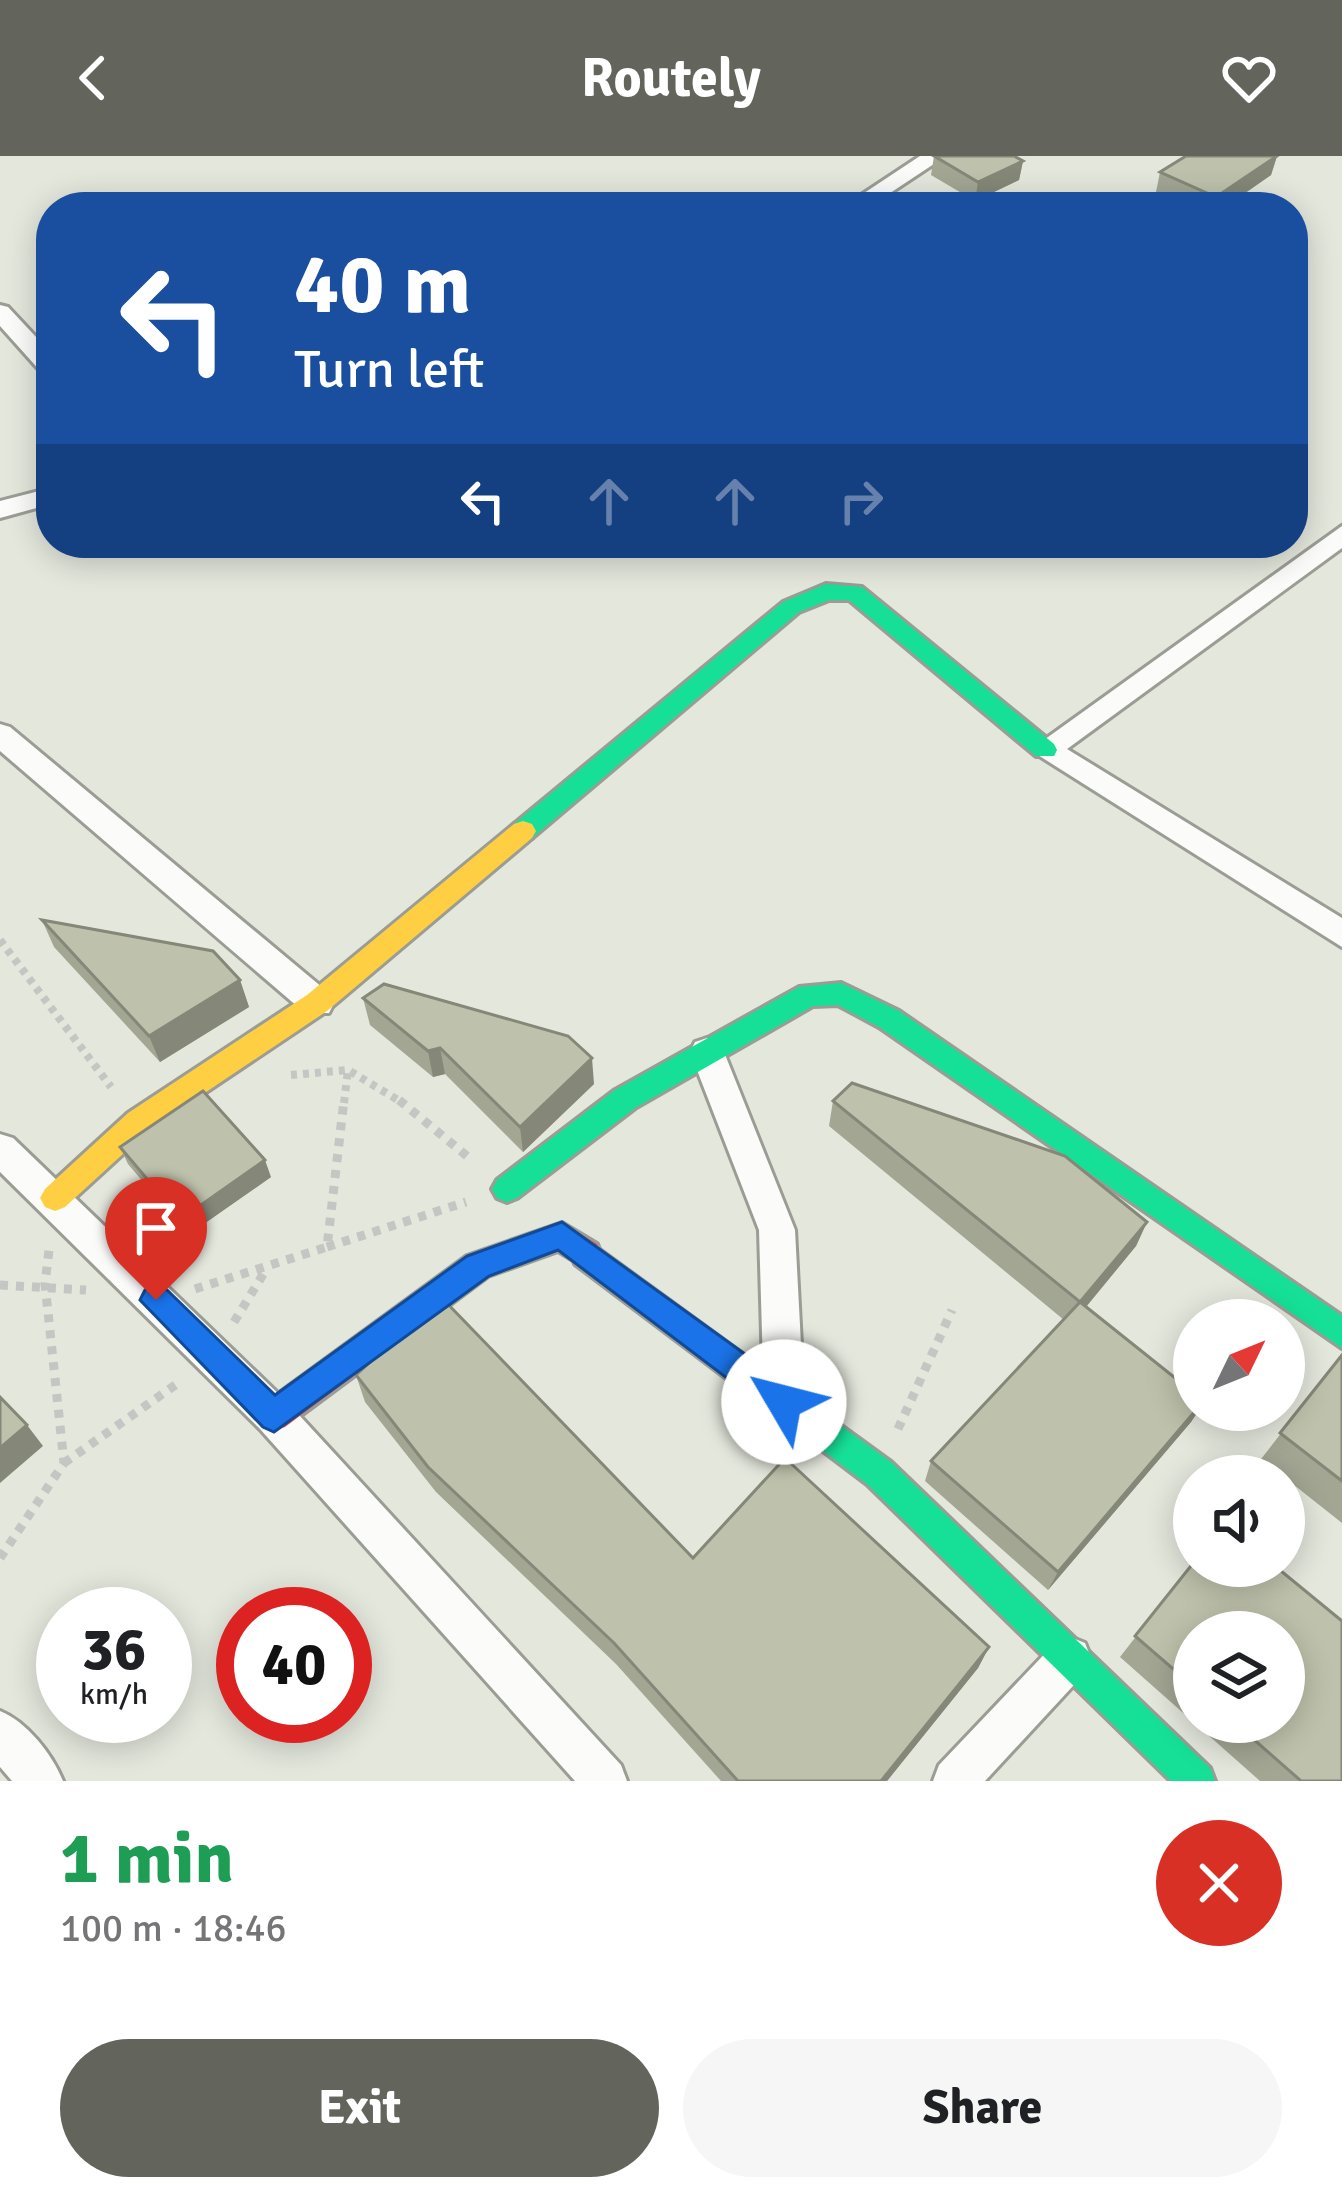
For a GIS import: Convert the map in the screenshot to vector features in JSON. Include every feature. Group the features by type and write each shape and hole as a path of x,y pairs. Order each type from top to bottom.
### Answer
{"street":[{"path":"878,192 934,156"},
{"path":"0,313 36,352"},
{"path":"0,510 36,500"},
{"path":"1045,751 1342,535"},
{"path":"56,1198 138,1123 316,1003 791,607 826,592 854,592 1045,751 1342,934"},
{"path":"0,735 316,1003"},
{"path":"507,1189 625,1099 809,995 841,994 889,1018 1332,1316"},
{"path":"707,1052 777,1230 784,1402"},
{"path":"0,1150 56,1198 274,1416 605,1781"},
{"path":"274,1416 365,1344 478,1266 562,1235 879,1473 1197,1781"},
{"path":"955,1781 1070,1658"},
{"path":"0,1733 41,1781"}],"path":[{"path":"0,940 138,1123"},
{"path":"327,1246 348,1070 400,1101 507,1189"},
{"path":"156,1300 507,1189"},
{"path":"0,1558 64,1463 45,1283 56,1198"},
{"path":"0,1285 45,1283 89,1290"},
{"path":"879,1473 952,1310"}],"building":[{"path":"934,156 1014,156 1023,161 978,182"},
{"path":"1186,156 1277,156 1223,192 1205,192 1160,172"},
{"path":"42,920 213,951 240,980 149,1036"},
{"path":"384,984 568,1036 592,1058 520,1127 440,1048 428,1051 363,998"},
{"path":"852,1083 1065,1156 1147,1222 1080,1302 833,1101"},
{"path":"203,1091 265,1160 181,1219 120,1147"},
{"path":"441,1297 693,1558 785,1458 989,1647 881,1781 738,1781 614,1643 428,1467 356,1375"},
{"path":"1080,1302 1173,1376 1173,1431 1178,1431 1058,1572 931,1461"},
{"path":"1342,1355 1342,1481 1280,1433 1305,1431 1305,1402"},
{"path":"0,1397 27,1425 0,1448"},
{"path":"1174,1587 1301,1587 1342,1621 1342,1781 1301,1781 1258,1743 1305,1743 1305,1611 1173,1611 1173,1669 1135,1636"}],"traffic: fast":[{"path":"523,831 791,607 826,592 854,592 1045,750"},
{"path":"507,1189 625,1099 809,995 841,994 889,1019 1342,1334"},
{"path":"586,1254 879,1473 1197,1781"}],"traffic: slow":[{"path":"55,1198 138,1122 317,1003 523,831"}],"traffic: jam":[{"path":"274,1416 478,1266 562,1236 586,1254"}],"route":[{"path":"156,1300 274,1416 365,1344 478,1266 562,1235 784,1402"}]}
